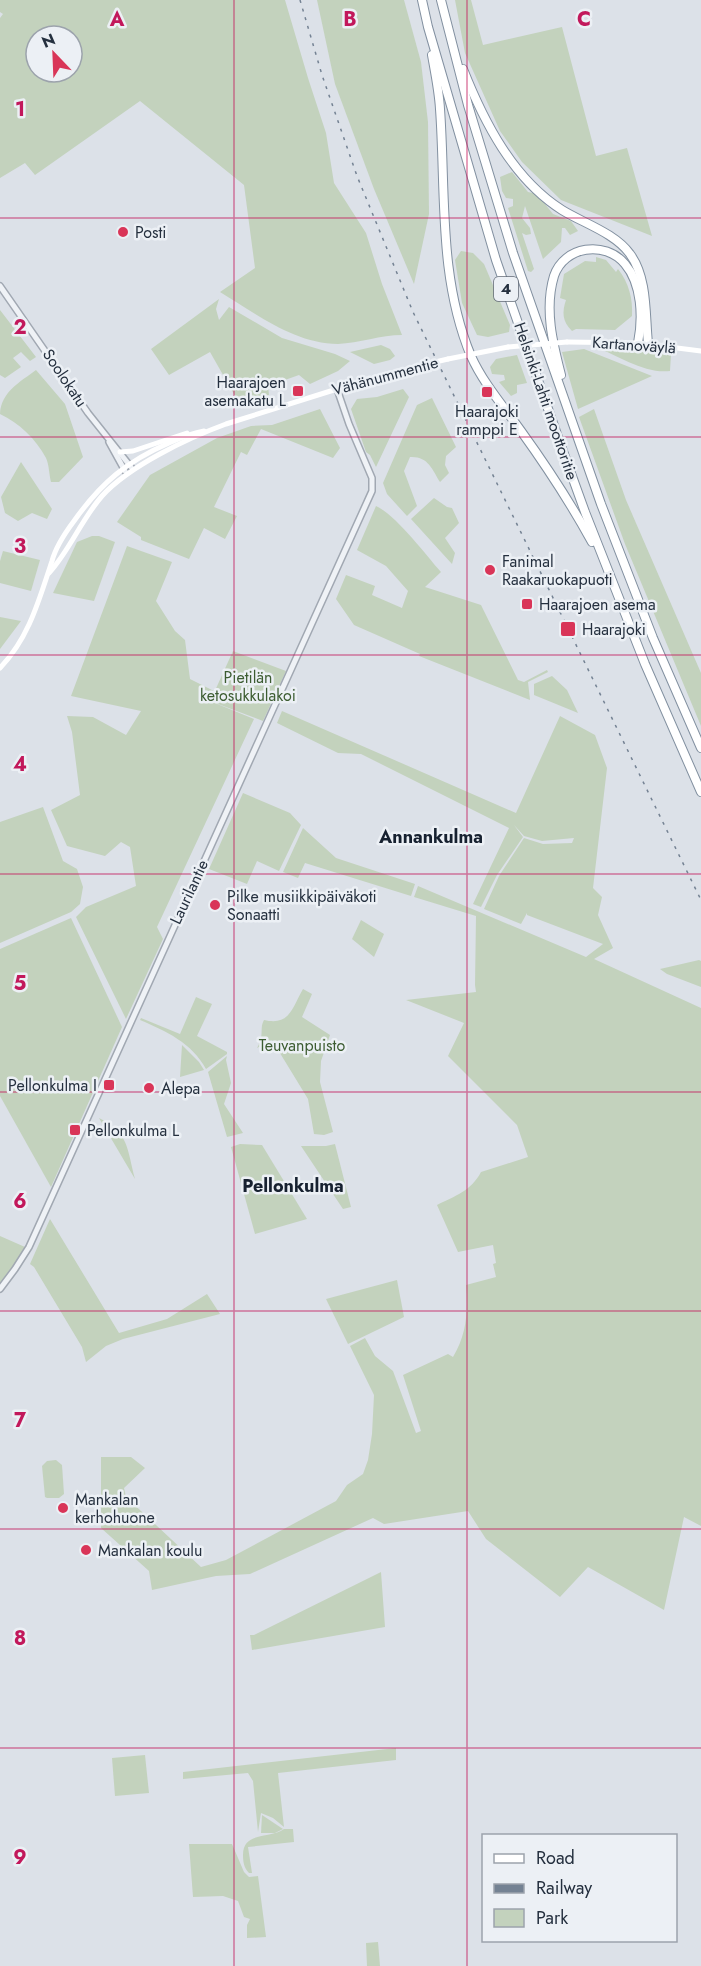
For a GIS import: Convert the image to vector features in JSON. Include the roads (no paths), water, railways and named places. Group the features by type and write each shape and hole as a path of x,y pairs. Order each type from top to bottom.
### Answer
{"highway":[{"name":"Helsinki-Lahti moottoritie","path":"422,0 496,260 574,483 645,664 701,792"},
{"name":"Helsinki-Lahti moottoritie","path":"441,0 449,35 513,253 602,504 649,627 701,748"},
{"path":"428,27 440,106 446,256 457,311 470,354 478,370 560,487 608,572"},
{"path":"449,35 471,91 490,128 502,148 528,181 560,208 614,240 630,254 642,286 648,344"},
{"path":"578,437 560,373 550,324 552,286 554,275 561,263 574,253 594,248 611,253 626,265 634,280 638,295 641,328 638,343"}],"main road":[{"name":"Vähänummentie","path":"0,668 17,648 25,634 61,540 96,492 129,463 157,448 198,432 337,388 470,354 537,343 567,342"},
{"name":"Kartanoväylä","path":"567,342 638,343 701,351"},
{"name":"Vähänummentie","path":"49,573 59,562 75,534 103,495 133,470 209,430"},
{"path":"120,452 133,451 176,435 198,432"}],"street":[{"name":"Soolokatu","path":"0,286 109,441 127,474"},
{"name":"Laurilantie","path":"0,1289 19,1264 28,1247 372,490 372,478 349,424 337,388"},
{"name":"Soolokatu","path":"109,441 133,470"}],"railway":[{"path":"300,0 322,75 357,176 413,312 701,900"}],"place":[{"name":"Posti","path":"123,232"},
{"name":"Haarajoen asemakatu L","path":"298,391"},
{"name":"Haarajoki ramppi E","path":"487,392"},
{"name":"Fanimal Raakaruokapuoti","path":"490,570"},
{"name":"Haarajoen asema","path":"527,604"},
{"name":"Haarajoki","path":"568,629"},
{"name":"Pilke musiikkipäiväkoti Sonaatti","path":"215,905"},
{"name":"Pellonkulma I","path":"109,1085"},
{"name":"Alepa","path":"149,1088"},
{"name":"Pellonkulma L","path":"75,1130"},
{"name":"Mankalan kerhohuone","path":"63,1508"},
{"name":"Mankalan koulu","path":"86,1550"}],"district":[{"name":"Annankulma","path":"431,837"},
{"name":"Pellonkulma","path":"293,1186"}],"park label":[{"name":"Pietilän ketosukkulakoi","path":"248,686"},
{"name":"Teuvanpuisto","path":"302,1045"}]}
